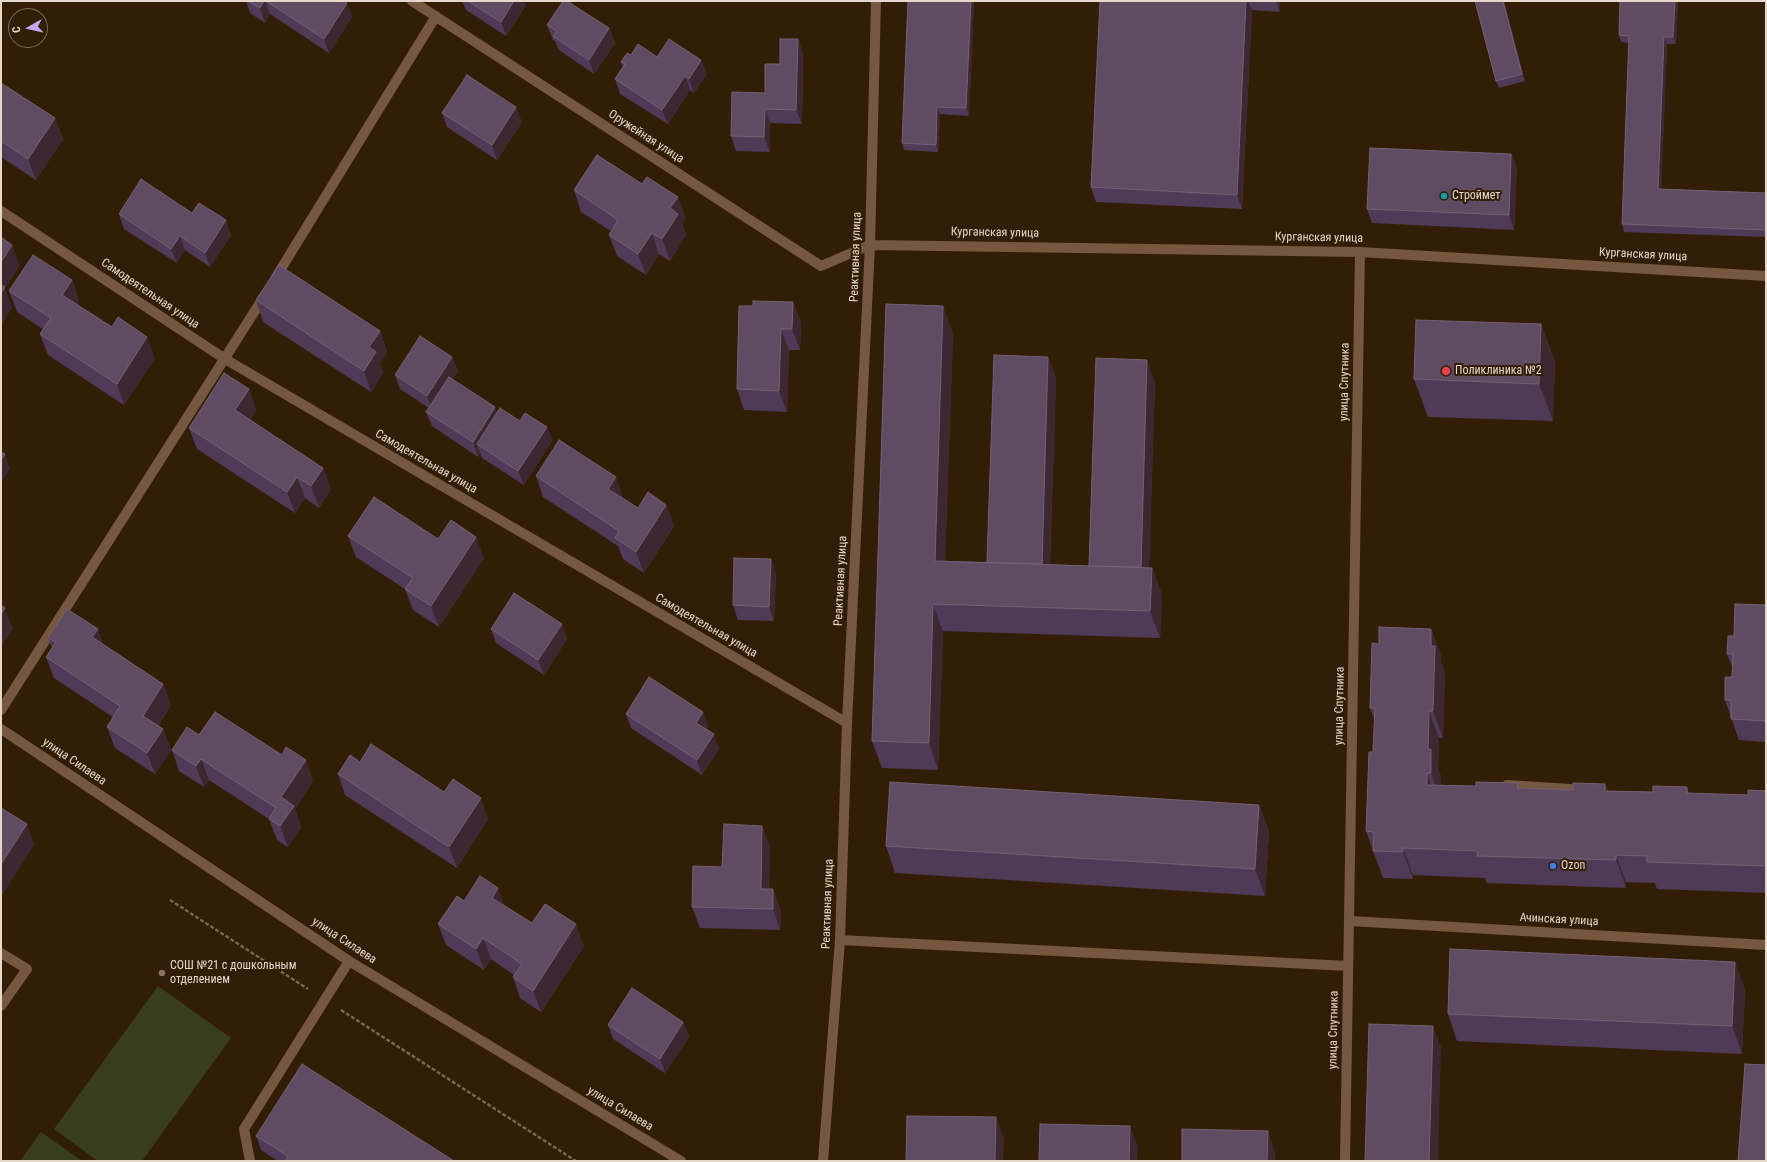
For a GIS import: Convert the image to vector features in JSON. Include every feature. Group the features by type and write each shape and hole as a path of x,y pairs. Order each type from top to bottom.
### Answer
{"street":[{"name":"Оружейная улица","path":"412,1 821,266 870,245"},
{"name":"Реактивная улица","path":"823,1161 840,940 847,723 870,245 876,1"},
{"path":"1,710 225,359 436,16"},
{"name":"Самодеятельная улица","path":"1,211 225,359 847,723"},
{"name":"Курганская улица","path":"870,245 1360,252 1766,276"},
{"name":"улица Спутника","path":"1345,1161 1360,252"},
{"name":"улица Силаева","path":"1,729 349,961 681,1161"},
{"path":"1496,784 1599,791"},
{"name":"Ачинская улица","path":"1350,921 1766,945"},
{"path":"840,940 1348,966"},
{"path":"1,953 27,969 1,1006"},
{"path":"250,1161 244,1129 349,961"}],"path":[{"path":"170,900 576,1161"}],"green space":[{"path":"158,986 231,1038 142,1161 98,1161 54,1129"},
{"path":"41,1132 82,1161 20,1161"}],"building":[{"path":"248,1 264,1 260,8"},
{"path":"266,1 344,1 347,3 324,39"},
{"path":"468,1 514,1 501,22"},
{"path":"563,1 567,1 609,28 589,60 553,36 557,31 547,25"},
{"path":"908,1 971,1 966,108 937,107 936,145 902,143"},
{"path":"1100,1 1246,1 1237,195 1091,187"},
{"path":"1475,1 1503,1 1522,74 1496,81"},
{"path":"1620,1 1675,1 1673,37 1664,37 1658,189 1766,193 1766,230 1622,224 1629,36 1619,35"},
{"path":"669,39 701,60 689,79 685,76 662,110 615,79 625,64 621,62 627,53 631,55 638,44 657,57"},
{"path":"780,39 798,39 796,110 765,109 764,137 731,136 732,92 765,93 765,64 780,64"},
{"path":"467,75 516,107 492,145 442,113"},
{"path":"1,83 55,118 28,159 1,141"},
{"name":"Строймет","path":"1370,148 1511,154 1509,215 1367,209"},
{"path":"597,155 642,184 647,177 678,197 670,208 678,214 662,239 652,233 638,254 609,235 618,220 574,190"},
{"path":"141,179 192,213 199,203 226,220 205,253 180,236 171,249 119,214"},
{"path":"1,237 12,245 1,262"},
{"path":"33,255 72,280 62,295 112,327 118,317 147,337 117,384 40,334 51,318 9,291"},
{"path":"279,265 380,331 369,347 376,352 364,371 256,300"},
{"path":"1,285 5,287 1,293"},
{"path":"753,301 793,302 792,329 781,329 779,391 737,389 739,306 753,306"},
{"path":"886,304 943,306 935,561 1152,568 1150,611 933,604 929,743 872,741"},
{"path":"1416,320 1541,324 1539,384 1414,379"},
{"path":"420,336 452,357 427,396 395,375"},
{"path":"994,355 1048,357 1042,564 987,562"},
{"path":"1096,358 1147,360 1141,567 1089,566"},
{"path":"224,373 249,389 235,410 323,468 311,486 297,477 287,492 189,428"},
{"path":"449,377 495,407 473,442 426,412"},
{"path":"500,408 520,421 525,413 547,427 518,471 477,444"},
{"path":"559,440 616,477 608,489 638,508 648,492 666,505 636,552 615,538 619,531 536,476"},
{"path":"1,452 5,454 1,460"},
{"path":"374,497 438,539 451,520 476,537 431,606 405,589 413,578 348,536"},
{"path":"734,558 771,559 769,607 733,605"},
{"path":"514,593 562,624 538,660 491,629"},
{"path":"1735,604 1766,605 1766,721 1731,719 1731,700 1725,700 1725,677 1732,677 1733,654 1727,654 1728,636 1734,636"},
{"path":"1,605 5,608 1,614"},
{"path":"67,609 98,629 92,637 163,684 143,716 163,729 147,753 107,727 120,706 46,657 56,642 48,638"},
{"path":"1379,627 1431,629 1431,646 1435,646 1433,711 1429,711 1428,749 1431,749 1431,773 1427,773 1427,785 1476,786 1476,782 1518,783 1517,788 1573,790 1573,783 1605,784 1605,791 1653,792 1653,786 1687,787 1687,793 1748,795 1748,790 1766,791 1766,866 1647,862 1647,856 1616,855 1616,860 1477,856 1478,851 1403,848 1403,852 1373,851 1374,832 1366,831 1369,752 1373,752 1375,708 1370,708 1372,643 1379,644"},
{"path":"649,677 703,712 696,723 714,734 697,760 626,714"},
{"path":"215,712 282,755 286,747 306,760 281,797 294,806 280,826 269,819 276,808 201,759 196,766 172,750 187,727 199,735"},
{"path":"371,744 444,792 453,779 481,798 449,847 338,774 350,755 360,762"},
{"path":"890,782 1259,805 1255,869 886,846"},
{"path":"1,808 27,824 1,864"},
{"path":"724,824 762,826 761,889 773,889 773,909 692,907 693,866 722,867"},
{"path":"480,876 498,888 492,898 532,923 545,904 576,924 533,991 513,977 522,964 483,938 476,949 438,924 457,896 464,901"},
{"path":"1450,949 1735,962 1732,1026 1448,1014"},
{"path":"632,988 683,1022 660,1059 608,1025"},
{"path":"1369,1024 1433,1026 1429,1161 1365,1161"},
{"path":"302,1064 454,1161 286,1161 288,1156 256,1136"},
{"path":"1745,1064 1766,1065 1766,1161 1738,1161"},
{"path":"907,1116 996,1117 995,1161 906,1161"},
{"path":"1040,1124 1130,1126 1129,1161 1039,1161"},
{"path":"1182,1129 1268,1131 1267,1161 1182,1161"}],"place":[{"name":"Строймет","path":"1444,196"},
{"name":"Поликлиника №2","path":"1446,371"},
{"name":"Ozon","path":"1553,866"},
{"name":"СОШ №21 с дошкольным отделением","path":"162,973"}]}
